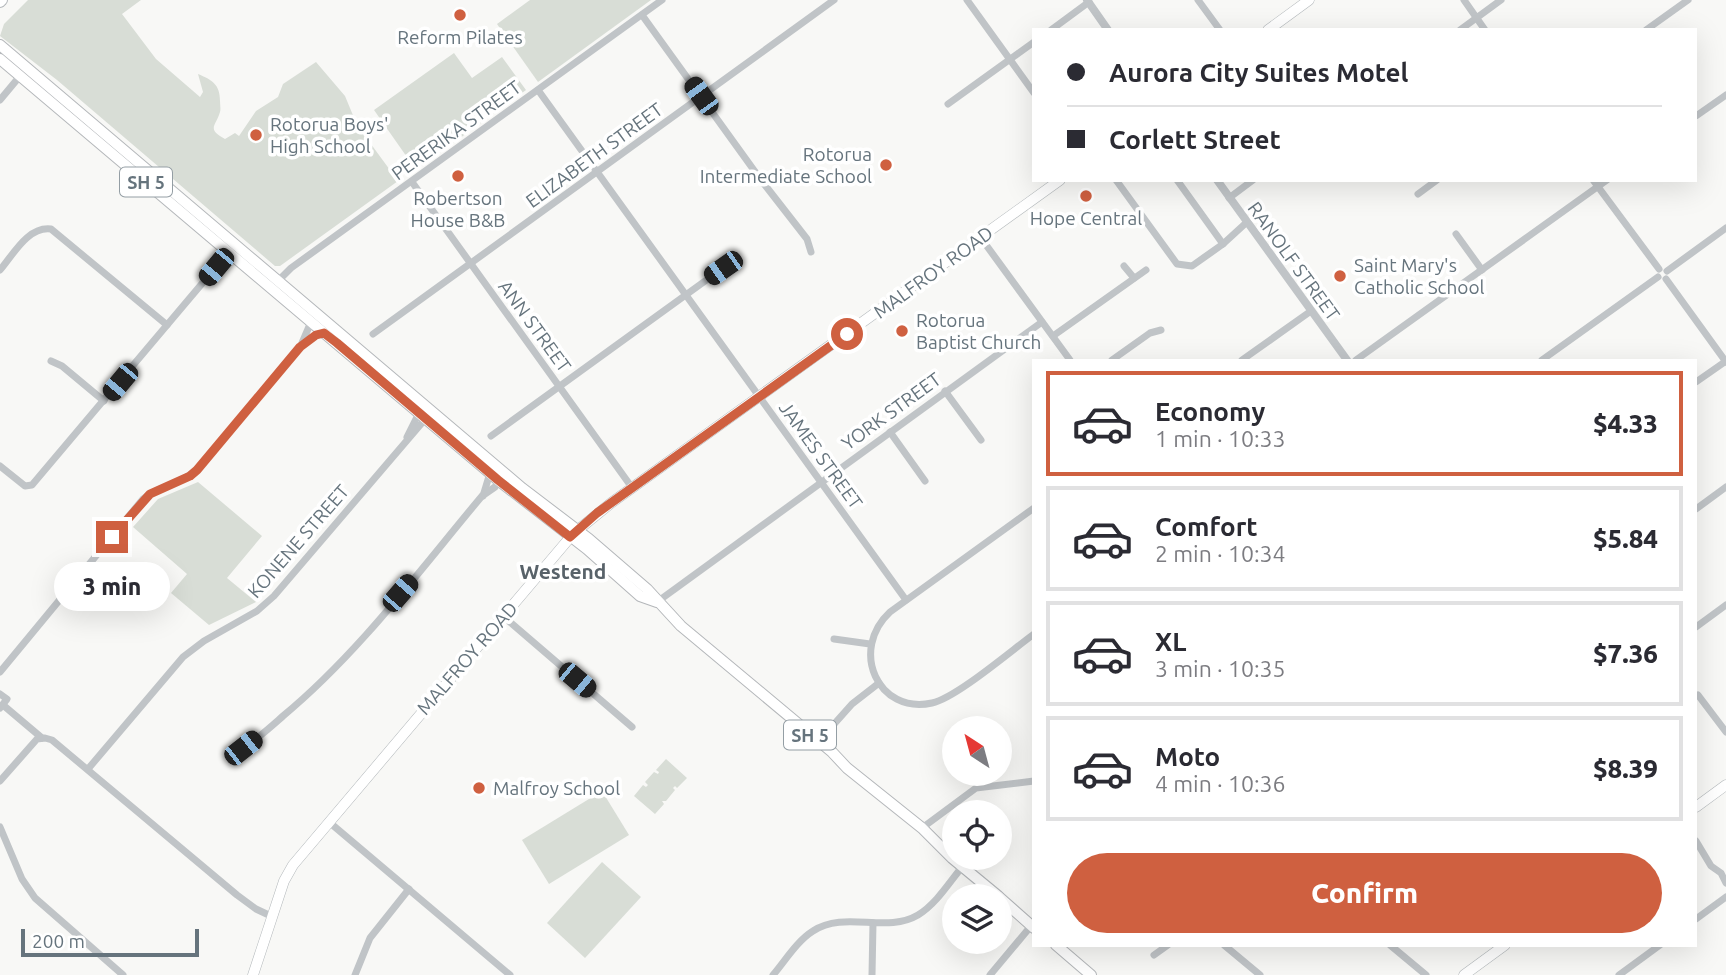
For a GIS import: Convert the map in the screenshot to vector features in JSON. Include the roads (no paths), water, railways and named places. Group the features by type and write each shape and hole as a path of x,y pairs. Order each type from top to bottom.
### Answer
{"highway":[{"name":"SH 5","path":"0,46 133,156 227,246"},
{"name":"SH 5","path":"0,59 147,183 275,284 497,475 573,534 640,596 657,602 687,631 942,848"},
{"name":"SH 5","path":"20,76 30,76 54,96 71,104"},
{"path":"104,132 110,143 121,152 119,159"},
{"path":"133,156 132,163 146,176 147,183"},
{"name":"SH 5","path":"275,284 311,322 370,365"},
{"name":"SH 5","path":"966,870 983,884"},
{"name":"SH 5","path":"1012,908 1032,926"},
{"path":"1058,947 1091,975"}],"main road":[{"path":"1271,28 1305,1"},
{"name":"MALFROY ROAD","path":"253,975 288,872 573,534 1057,182"},
{"path":"1697,806 1726,785"},
{"path":"1464,975 1502,947"}],"street":[{"name":"PERERIKA STREET","path":"275,284 291,268 662,0"},
{"name":"ELIZABETH STREET","path":"373,334 834,0"},
{"path":"967,0 1032,90"},
{"path":"1198,0 1219,28"},
{"path":"1464,0 1484,28"},
{"path":"1463,28 1501,0"},
{"path":"1649,28 1688,0"},
{"path":"1054,28 1088,1 1107,28"},
{"path":"642,15 807,239 811,252"},
{"path":"948,104 1032,44"},
{"path":"0,100 20,76"},
{"name":"JAMES STREET","path":"538,90 906,600"},
{"path":"1697,115 1726,94"},
{"name":"ANN STREET","path":"412,182 634,489"},
{"path":"1121,182 1177,264 1192,266 1223,244 1247,222"},
{"path":"1178,182 1223,244"},
{"name":"RANOLF STREET","path":"1218,182 1346,359"},
{"path":"1229,198 1250,182"},
{"path":"1418,194 1434,182"},
{"path":"1357,359 1482,270 1596,183 1726,361 1697,381"},
{"path":"0,270 30,235 40,228 51,229 167,325"},
{"path":"1543,359 1726,228"},
{"path":"1456,234 1482,270"},
{"path":"981,238 1069,359"},
{"path":"0,466 28,487 35,482 216,267 227,246"},
{"path":"1124,266 1134,278"},
{"path":"491,436 723,268"},
{"path":"1053,336 1146,270"},
{"path":"1243,359 1311,311"},
{"path":"300,347 311,322"},
{"name":"YORK STREET","path":"657,602 1042,322"},
{"path":"1113,359 1150,333 1161,330"},
{"path":"1,670 143,499 197,470 300,347 316,335 324,333"},
{"path":"51,361 62,366 104,401"},
{"path":"945,391 981,440"},
{"name":"KONENE STREET","path":"88,769 183,657 204,641 257,611 274,596 425,414"},
{"path":"890,432 926,481"},
{"path":"231,754 260,735 324,681 482,496 495,487 497,475"},
{"path":"1697,508 1726,487"},
{"path":"1032,509 906,600 880,622 870,644 872,667 879,683 890,694 903,701 934,703 956,691 1032,635"},
{"path":"1697,626 1726,605"},
{"path":"503,616 632,727"},
{"path":"834,639 870,644"},
{"path":"819,741 852,704 879,683"},
{"path":"0,694 6,699 1,707 43,738 52,740 244,901 273,916"},
{"path":"1698,695 1726,732"},
{"path":"0,782 32,744 43,738"},
{"path":"922,828 976,788 1032,780"},
{"path":"329,822 510,975"},
{"path":"0,827 18,870 35,898 123,975"},
{"path":"1697,843 1711,866 1722,875 1726,883"},
{"path":"773,975 813,931 841,922 901,921 919,915 932,904 960,870"},
{"path":"355,975 370,938 409,890"},
{"path":"1697,918 1726,897"},
{"path":"872,975 873,923"},
{"path":"990,975 1032,928"},
{"path":"1154,955 1165,947"},
{"path":"1226,947 1260,975"},
{"path":"1392,947 1426,975"},
{"path":"1646,947 1650,952"},
{"path":"1619,975 1657,947"}],"place":[{"name":"Reform Pilates","path":"460,15"},
{"name":"Rotorua Boys' High School","path":"256,135"},
{"name":"Rotorua Intermediate School","path":"886,165"},
{"name":"Robertson House B&B","path":"458,176"},
{"name":"Hope Central","path":"1086,196"},
{"name":"Saint Mary's Catholic School","path":"1340,276"},
{"name":"Rotorua Baptist Church","path":"902,331"},
{"name":"Malfroy School","path":"479,788"}],"district":[{"name":"Westend","path":"563,571"}]}
